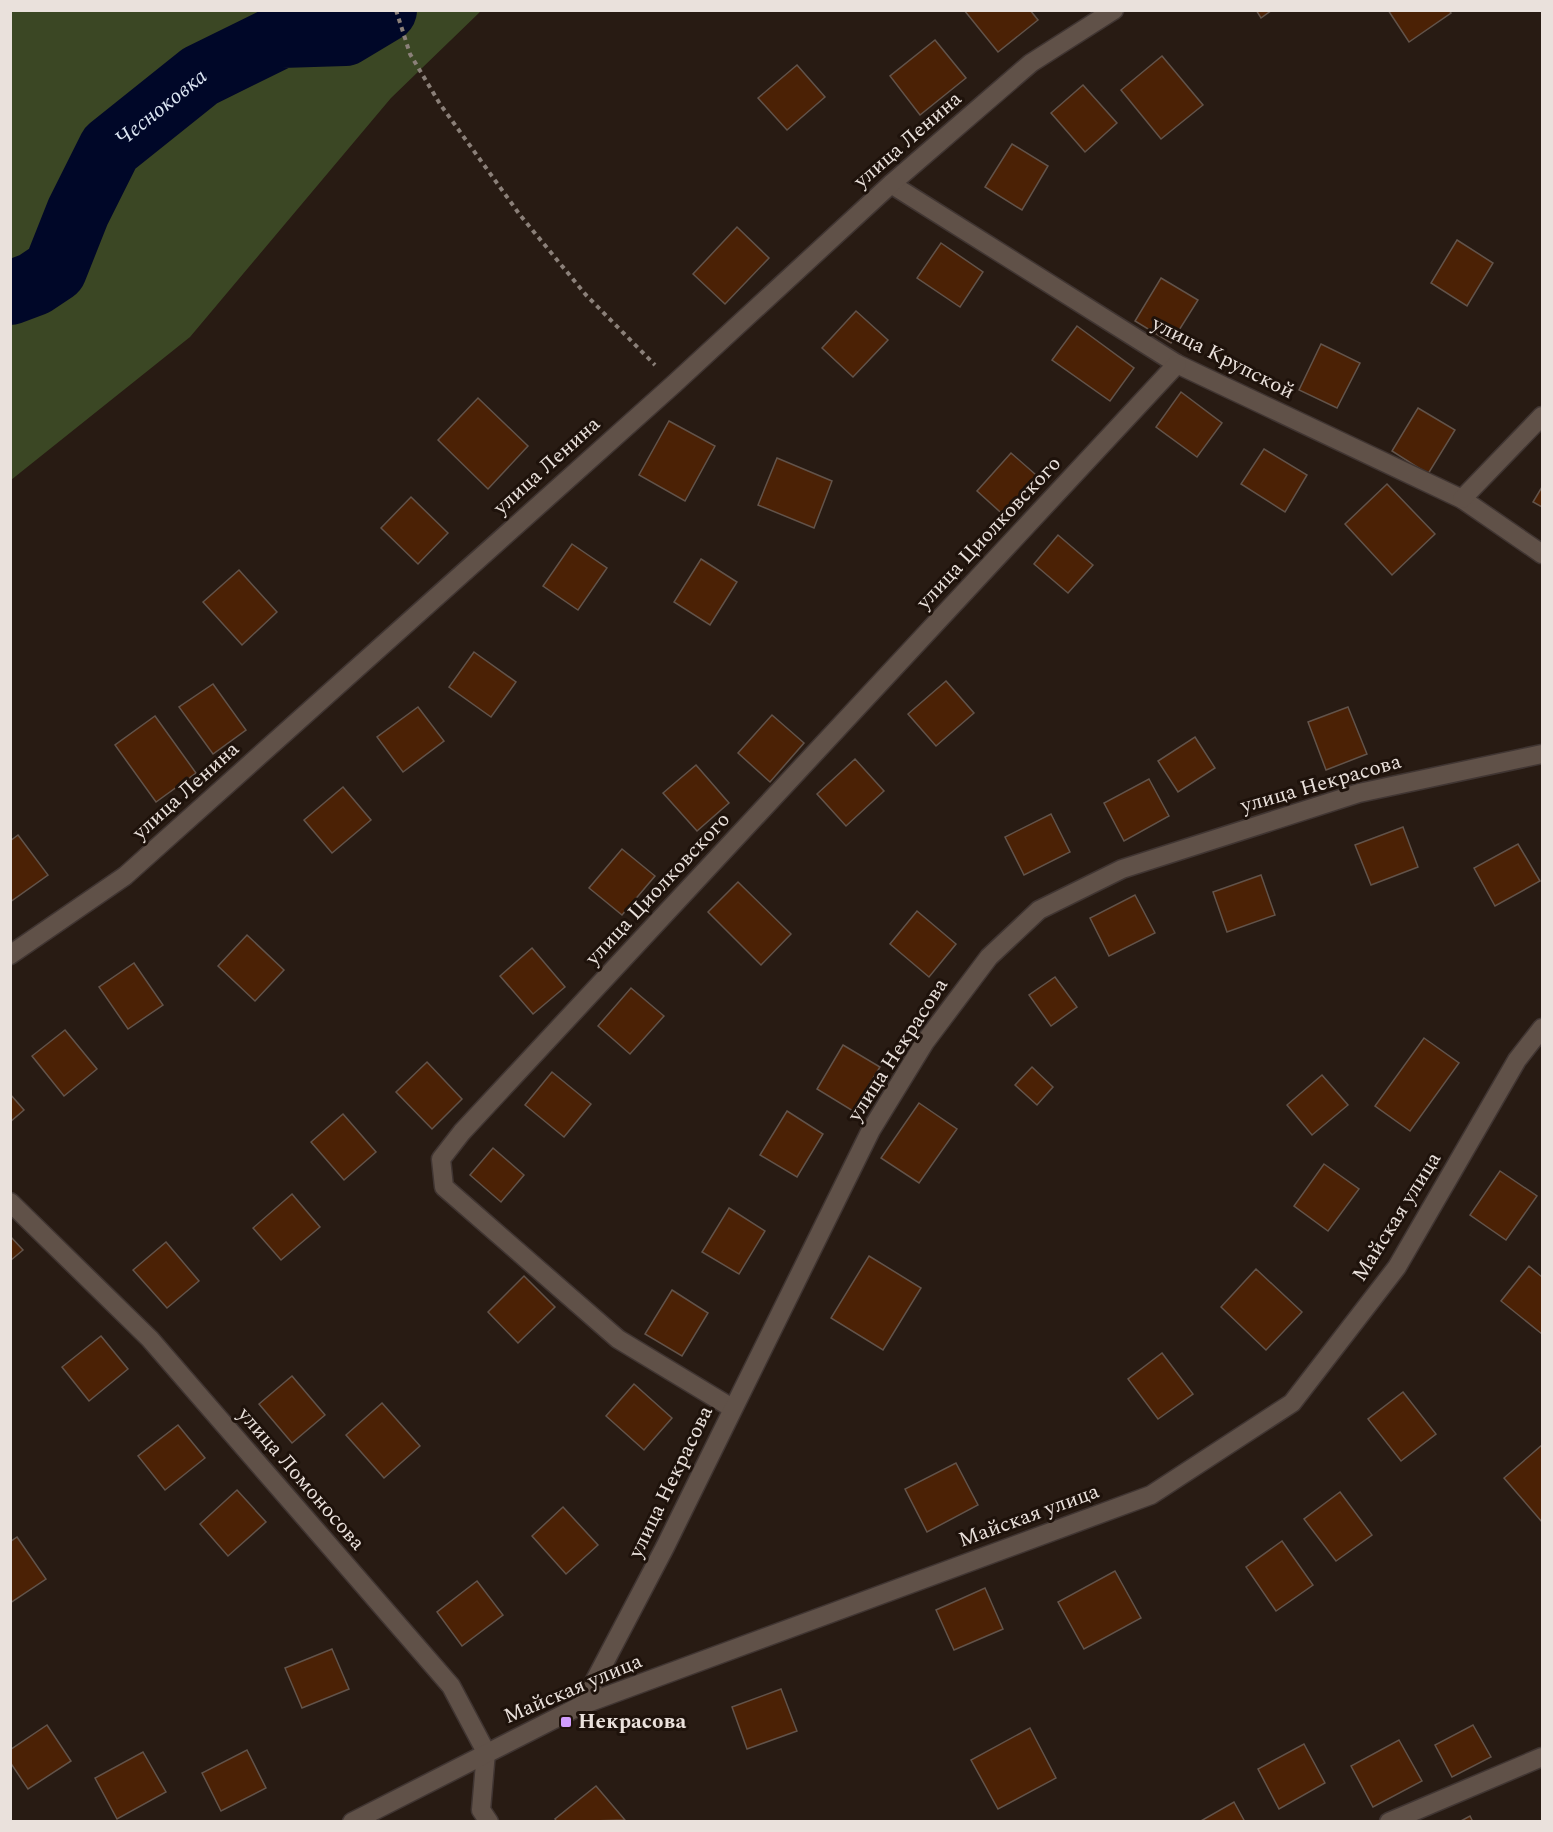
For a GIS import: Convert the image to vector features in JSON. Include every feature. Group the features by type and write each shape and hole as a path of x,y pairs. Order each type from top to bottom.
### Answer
{"street":[{"name":"улица Ленина","path":"10,955 125,876 674,384 891,184 1031,63 1114,10"},
{"name":"улица Крупской","path":"891,184 1177,364 1462,499 1542,554"},
{"name":"улица Циолковского","path":"732,1408 618,1339 444,1187 441,1159 478,1114 1177,364"},
{"path":"1462,499 1542,416"},
{"name":"улица Некрасова","path":"582,1705 665,1547 732,1408 877,1120 925,1042 989,957 1039,910 1122,869 1359,793 1542,754"},
{"name":"Майская улица","path":"352,1821 582,1705 1151,1495 1292,1403 1397,1267 1517,1060 1542,1028"},
{"name":"улица Ломоносова","path":"10,1202 150,1339 451,1686 486,1752"},
{"path":"486,1752 482,1810 489,1821"},
{"path":"1389,1821 1542,1757"}],"path":[{"path":"396,10 410,54 440,104 520,215 586,295 674,384"}],"green space":[{"path":"11,10 481,11 391,98 190,337 11,480"}],"building":[{"path":"964,10 1030,10 1038,20 998,52"},
{"path":"1256,10 1272,10 1261,18"},
{"path":"1388,10 1449,10 1451,13 1409,42"},
{"path":"935,40 966,78 920,115 890,76"},
{"path":"1162,56 1203,105 1161,139 1121,90"},
{"path":"797,65 825,97 787,130 758,98"},
{"path":"1083,85 1117,123 1085,152 1051,113"},
{"path":"1012,144 1048,166 1022,210 985,187"},
{"path":"737,227 769,258 725,304 693,274"},
{"path":"1457,240 1493,263 1467,306 1431,283"},
{"path":"941,243 983,272 960,307 917,278"},
{"path":"1161,278 1198,300 1171,343 1135,321"},
{"path":"856,311 888,340 853,377 822,348"},
{"path":"1077,326 1134,368 1110,401 1052,360"},
{"path":"1321,344 1360,363 1337,408 1299,390"},
{"path":"1181,392 1222,423 1197,457 1156,427"},
{"path":"478,398 528,446 488,489 438,440"},
{"path":"1418,408 1455,430 1428,474 1392,451"},
{"path":"669,421 715,446 685,501 639,475"},
{"path":"1264,449 1307,475 1285,512 1241,484"},
{"path":"1011,453 1043,481 1009,520 977,491"},
{"path":"777,458 832,481 814,528 758,505"},
{"path":"1387,484 1435,534 1392,575 1345,524"},
{"path":"1542,487 1542,507 1533,502"},
{"path":"411,497 448,533 418,564 381,528"},
{"path":"1058,535 1093,565 1068,593 1034,564"},
{"path":"572,544 607,568 578,610 543,586"},
{"path":"701,559 737,582 710,625 674,602"},
{"path":"239,570 277,612 242,645 203,602"},
{"path":"474,652 516,682 491,717 449,687"},
{"path":"946,681 974,713 936,746 908,714"},
{"path":"213,684 246,730 213,754 179,707"},
{"path":"418,707 444,741 403,772 377,737"},
{"path":"1348,707 1367,754 1326,770 1308,722"},
{"path":"772,715 804,743 770,782 738,753"},
{"path":"155,716 196,773 156,802 115,745"},
{"path":"1195,737 1215,768 1178,792 1158,761"},
{"path":"855,759 884,791 846,826 817,794"},
{"path":"696,765 729,803 697,831 663,793"},
{"path":"1149,779 1169,816 1124,841 1104,803"},
{"path":"343,787 371,820 332,853 304,820"},
{"path":"1051,814 1070,852 1024,875 1005,837"},
{"path":"1403,827 1418,867 1371,885 1355,845"},
{"path":"18,835 48,875 10,902 10,841"},
{"path":"1518,844 1540,881 1495,906 1474,868"},
{"path":"622,849 655,876 622,915 589,888"},
{"path":"1261,875 1275,915 1227,932 1213,892"},
{"path":"738,882 791,934 761,965 708,912"},
{"path":"1135,895 1155,933 1109,956 1090,918"},
{"path":"917,911 956,944 929,977 890,944"},
{"path":"247,935 284,970 255,1001 218,966"},
{"path":"532,948 565,987 533,1014 500,976"},
{"path":"134,963 163,1005 128,1029 99,987"},
{"path":"1055,977 1077,1007 1051,1026 1029,995"},
{"path":"631,988 664,1016 630,1054 598,1026"},
{"path":"65,1030 97,1069 64,1096 32,1056"},
{"path":"1424,1038 1459,1063 1410,1131 1375,1106"},
{"path":"843,1045 880,1067 853,1111 817,1089"},
{"path":"427,1062 462,1099 432,1129 396,1092"},
{"path":"1032,1067 1053,1087 1037,1105 1015,1085"},
{"path":"552,1072 591,1104 564,1137 525,1105"},
{"path":"1322,1075 1348,1105 1312,1135 1287,1105"},
{"path":"10,1094 24,1110 10,1122"},
{"path":"919,1103 957,1129 919,1183 881,1158"},
{"path":"787,1111 823,1134 797,1177 760,1155"},
{"path":"343,1114 376,1152 344,1180 311,1142"},
{"path":"493,1148 524,1175 501,1202 470,1175"},
{"path":"1324,1164 1359,1189 1328,1231 1294,1206"},
{"path":"1500,1171 1537,1196 1506,1240 1470,1215"},
{"path":"292,1194 320,1227 281,1260 253,1228"},
{"path":"729,1208 765,1231 739,1274 702,1252"},
{"path":"10,1236 23,1250 10,1261"},
{"path":"166,1242 199,1281 167,1308 133,1270"},
{"path":"869,1256 921,1288 883,1350 831,1318"},
{"path":"1529,1266 1542,1277 1542,1334 1501,1301"},
{"path":"1256,1269 1302,1312 1266,1350 1221,1307"},
{"path":"524,1276 555,1307 518,1343 488,1312"},
{"path":"672,1290 708,1313 682,1356 645,1334"},
{"path":"101,1336 128,1369 89,1401 62,1367"},
{"path":"1162,1353 1193,1394 1158,1419 1128,1379"},
{"path":"292,1376 325,1415 292,1443 259,1404"},
{"path":"634,1384 672,1418 644,1450 606,1416"},
{"path":"1403,1392 1436,1434 1401,1461 1368,1419"},
{"path":"382,1403 420,1446 384,1478 346,1435"},
{"path":"178,1425 205,1458 165,1490 138,1456"},
{"path":"1542,1445 1542,1522 1504,1478"},
{"path":"956,1463 978,1505 927,1532 905,1489"},
{"path":"237,1490 266,1522 228,1556 200,1524"},
{"path":"1340,1492 1372,1535 1336,1561 1304,1519"},
{"path":"563,1507 598,1545 566,1574 532,1536"},
{"path":"17,1537 46,1579 10,1603 10,1542"},
{"path":"1282,1541 1313,1585 1276,1611 1246,1567"},
{"path":"1115,1571 1141,1618 1084,1649 1058,1602"},
{"path":"477,1581 503,1615 462,1646 437,1612"},
{"path":"985,1588 1003,1629 954,1650 936,1610"},
{"path":"332,1649 349,1689 302,1708 285,1668"},
{"path":"781,1689 797,1731 747,1749 732,1707"},
{"path":"47,1725 71,1761 28,1789 10,1762 10,1750"},
{"path":"1473,1725 1491,1757 1452,1777 1435,1745"},
{"path":"1030,1728 1056,1778 998,1809 971,1760"},
{"path":"1399,1740 1422,1781 1373,1807 1351,1766"},
{"path":"1304,1744 1325,1783 1279,1809 1258,1769"},
{"path":"247,1750 266,1788 221,1811 202,1773"},
{"path":"143,1752 166,1792 117,1819 95,1778"},
{"path":"596,1786 625,1820 557,1822 555,1819"},
{"path":"1234,1802 1245,1822 1199,1822"},
{"path":"1470,1816 1473,1822 1459,1822"}],"waterway":[{"name":"Чесноковка","path":"10,293 34,284 55,270 78,212 110,148 200,76 281,36 345,34 385,10"}],"place":[{"name":"Некрасова","path":"566,1722"}]}
